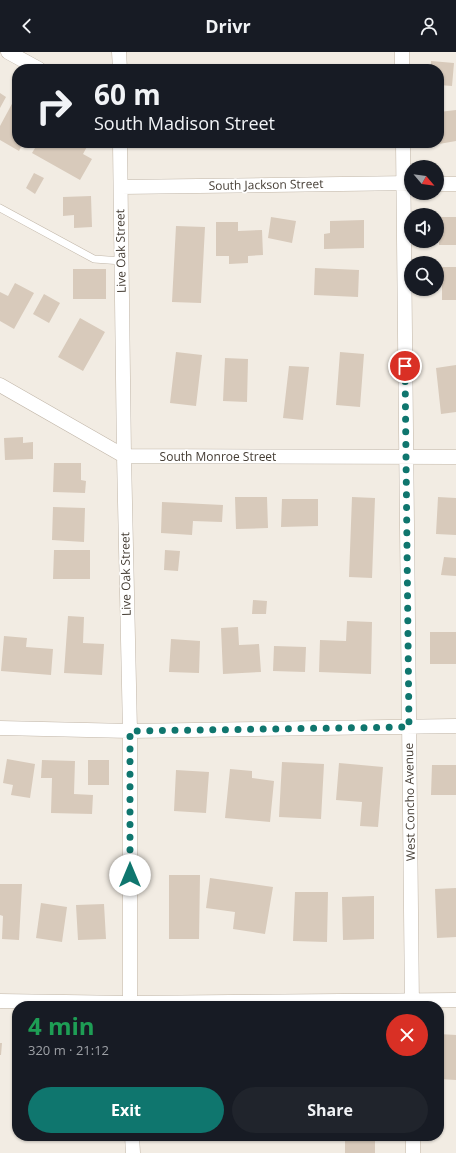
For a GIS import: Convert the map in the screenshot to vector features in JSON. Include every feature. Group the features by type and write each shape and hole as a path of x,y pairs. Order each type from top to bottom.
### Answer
{"street":[{"path":"8,52 30,64"},
{"path":"119,52 120,64"},
{"path":"402,52 402,64"},
{"name":"Live Oak Street","path":"120,148 124,456 130,731 130,1001"},
{"name":"West Concho Avenue","path":"404,148 405,160"},
{"name":"South Jackson Street","path":"121,187 404,183"},
{"path":"444,184 456,184"},
{"name":"West Concho Avenue","path":"407,200 406,458 412,1001"},
{"name":"South Monroe Street","path":"0,385 124,456 456,457"},
{"path":"0,728 130,731 456,726"},
{"path":"441,1001 456,1000"},
{"path":"0,1001 12,1001"},
{"path":"132,1141 133,1153"},
{"path":"413,1141 413,1153"}],"lane":[{"path":"0,208 94,259 122,261"}],"building":[{"path":"431,61 454,63 452,86 444,85 444,64 431,64"},
{"path":"0,93 6,97 0,108"},
{"path":"12,104 12,147 0,140 0,126"},
{"path":"456,110 456,141 444,143 444,111"},
{"path":"14,148 20,148 19,151"},
{"path":"35,148 86,148 83,154 92,159 80,180 32,153"},
{"path":"34,173 44,178 35,194 26,188"},
{"path":"91,196 92,227 74,228 74,215 63,216 63,197"},
{"path":"271,217 296,221 292,243 268,238"},
{"path":"444,217 456,217 456,245 444,245"},
{"path":"364,220 364,248 324,249 324,234 330,233 330,221"},
{"path":"216,222 238,222 238,231 262,230 263,255 248,256 248,263 229,264 229,256 216,256"},
{"path":"176,226 205,227 201,303 172,302"},
{"path":"444,267 456,267 456,300 442,300 442,296 444,296"},
{"path":"315,268 359,270 358,297 314,295"},
{"path":"73,269 106,269 106,299 73,299"},
{"path":"15,283 34,293 14,329 0,321 0,292 8,296"},
{"path":"44,294 60,303 49,323 33,314"},
{"path":"80,318 105,332 83,371 58,357"},
{"path":"176,352 202,355 196,406 170,403"},
{"path":"340,352 364,354 360,407 336,405"},
{"path":"225,358 248,359 247,402 223,401"},
{"path":"456,365 456,412 441,414 436,368"},
{"path":"289,366 309,367 303,420 283,418"},
{"path":"23,437 23,443 33,442 33,459 5,460 4,438"},
{"path":"54,463 81,463 81,480 86,481 85,493 53,492"},
{"path":"235,497 267,497 268,528 236,529"},
{"path":"352,497 375,498 372,578 349,577"},
{"path":"438,497 456,498 456,535 436,534"},
{"path":"282,499 318,499 318,526 281,527"},
{"path":"162,502 223,505 222,522 193,521 192,535 161,533"},
{"path":"53,507 85,508 84,542 52,540"},
{"path":"54,550 90,550 90,579 53,579"},
{"path":"165,550 180,551 178,571 164,570"},
{"path":"444,557 456,558 456,576 441,575"},
{"path":"253,600 267,601 266,614 252,614"},
{"path":"68,616 84,617 83,643 104,644 102,675 64,673"},
{"path":"347,621 372,622 371,674 319,672 320,640 346,641"},
{"path":"238,627 239,645 259,644 261,672 223,674 221,628"},
{"path":"430,632 456,632 456,664 430,664"},
{"path":"4,636 27,638 26,647 53,649 51,675 1,671"},
{"path":"171,639 200,641 199,673 169,672"},
{"path":"274,646 306,647 305,672 273,671"},
{"path":"7,759 35,764 30,798 11,795 13,785 3,783"},
{"path":"42,760 75,761 74,794 93,795 92,814 51,813 52,778 41,778"},
{"path":"88,760 109,760 109,785 88,785"},
{"path":"282,762 324,764 321,819 279,817"},
{"path":"339,763 383,767 378,827 360,826 362,802 336,800"},
{"path":"432,765 456,765 456,795 431,795"},
{"path":"230,769 252,771 252,778 274,781 270,822 225,818"},
{"path":"176,770 209,772 206,813 174,811"},
{"path":"169,875 200,875 199,939 169,939"},
{"path":"210,878 273,887 265,934 233,929 235,912 206,908"},
{"path":"0,884 22,884 19,940 2,939 3,916 0,915"},
{"path":"456,888 456,937 437,938 435,889"},
{"path":"295,892 328,892 327,942 293,941"},
{"path":"374,896 374,939 343,940 342,897"},
{"path":"41,903 67,907 62,942 36,938"},
{"path":"104,904 106,939 78,940 76,905"},
{"path":"444,1034 456,1035 456,1080 444,1079"},
{"path":"0,1043 2,1043 1,1055 0,1055"},
{"path":"345,1141 375,1141 375,1153 345,1153"}],"route":[{"path":"130,875 130,731 409,727 405,366"}]}
